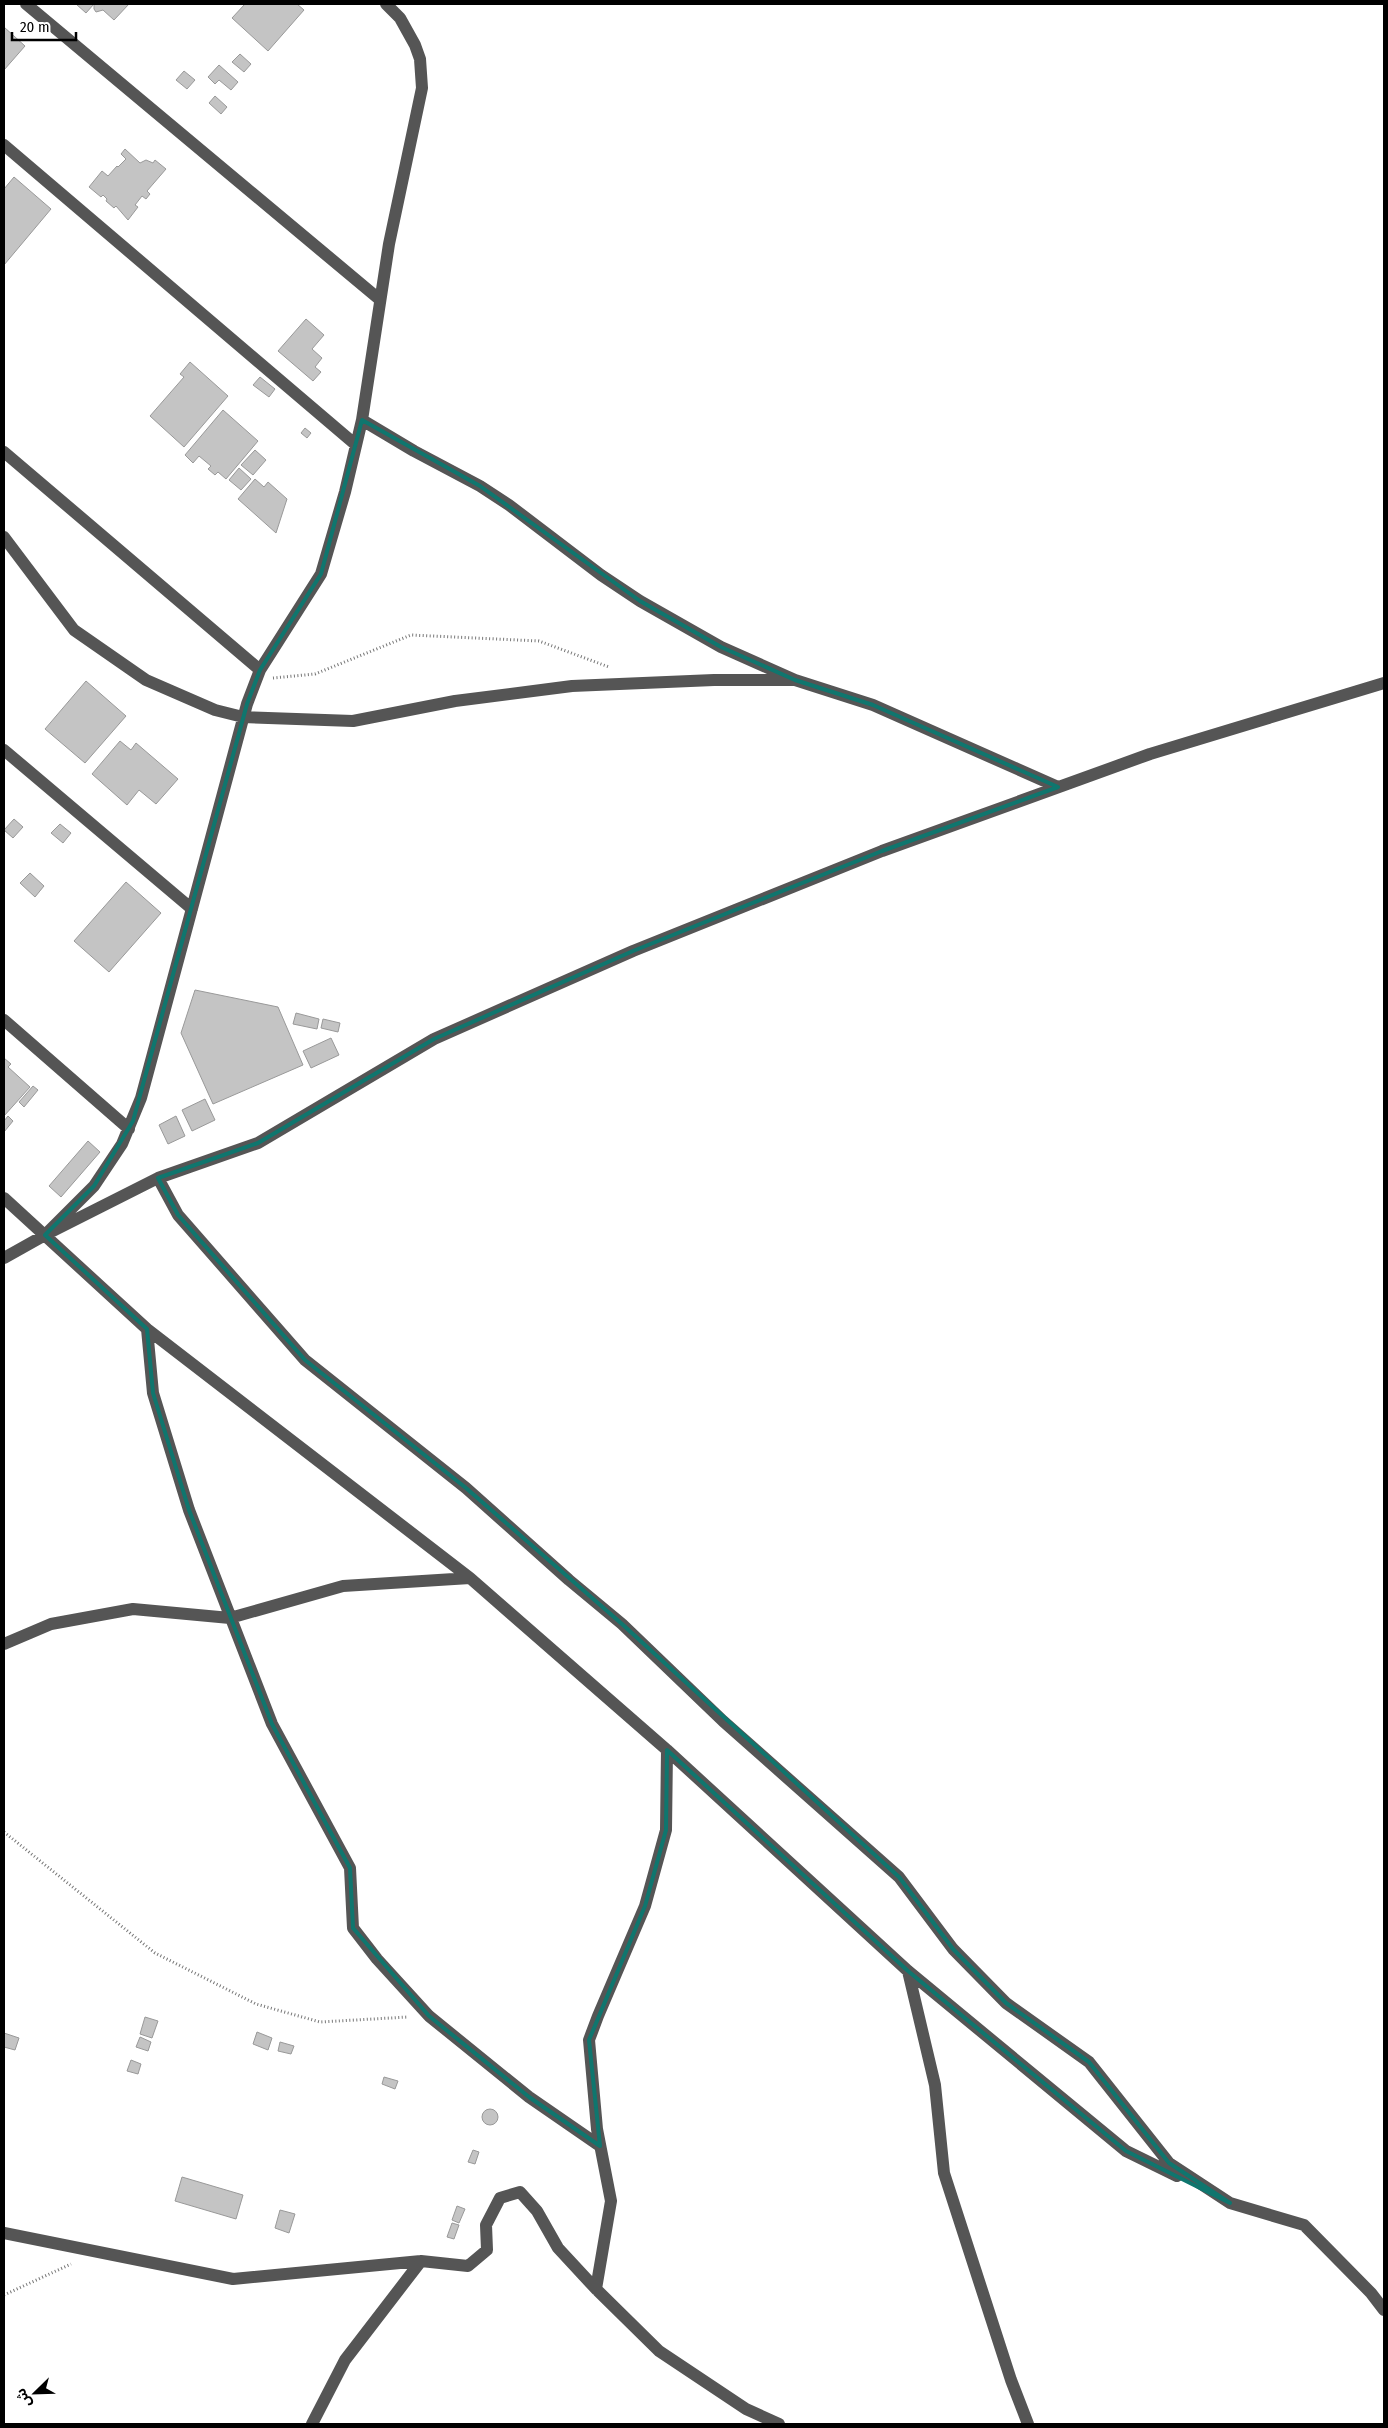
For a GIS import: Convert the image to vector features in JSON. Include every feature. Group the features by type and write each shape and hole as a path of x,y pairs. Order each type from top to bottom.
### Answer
{"street":[{"path":"26,4 379,298"},
{"path":"45,1235 94,1186 109,1166 129,1129 141,1098 243,717 258,675 321,574 362,420 379,298 422,88 420,59 415,45 400,18 386,4"},
{"path":"4,145 356,445"},
{"path":"362,420 509,505 601,575 680,625 721,647 795,680 873,705 1058,787"},
{"path":"4,452 258,675"},
{"path":"4,538 74,630 146,680 215,710 243,717 353,721 455,701 572,686 714,680 795,680"},
{"path":"4,1258 45,1235 158,1178 258,1142 434,1039 633,951 882,851 1150,754 1384,683"},
{"path":"4,750 192,909"},
{"path":"4,1020 129,1129"},
{"path":"158,1178 178,1214 305,1360 466,1488 569,1580 622,1624 724,1721 899,1877 953,1948 1006,2003 1089,2062 1169,2163 1230,2203"},
{"path":"4,1198 147,1329 470,1578 667,1750 908,1971 1126,2151 1230,2203 1304,2225 1372,2293 1384,2310"},
{"path":"147,1329 153,1394 190,1510 272,1724 350,1868 353,1928 377,1959 429,2016 529,2097 600,2146"},
{"path":"4,1644 51,1624 133,1609 230,1618 343,1586 470,1578"},
{"path":"596,2290 611,2201 600,2146 589,2040 645,1906 666,1830 667,1750"},
{"path":"908,1971 935,2085 944,2173 1002,2354 1028,2424"},
{"path":"4,2233 232,2279 421,2261 468,2266 487,2250 486,2225 500,2198 520,2192 537,2211 558,2248 596,2290 659,2351 746,2409 779,2424"},
{"path":"312,2424 345,2360 421,2261"}],"path":[{"path":"258,675 315,674 411,635 539,641 618,670"},
{"path":"4,1832 155,1953 256,2004 320,2022 429,2016"},
{"path":"4,2295 72,2263"}],"highlighted area":[{"path":"362,420 480,486 640,601 721,647 795,680 873,705 1058,787 882,851 633,951 434,1039 258,1143 158,1178 178,1215 305,1360 466,1488 622,1624 899,1877 953,1949 1006,2003 1089,2062 1169,2163 1230,2203 1126,2151 908,1971 667,1750 666,1830 645,1906 589,2040 600,2146 529,2097 429,2016 353,1928 350,1868 272,1724 189,1510 153,1393 147,1329 45,1235 94,1186 133,1121 247,704 260,670 321,574"}],"building":[{"path":"76,4 94,4 86,13"},
{"path":"94,4 129,4 114,20 103,10 96,12"},
{"path":"245,4 297,4 304,10 268,51 232,18"},
{"path":"4,27 25,46 4,70"},
{"path":"240,54 251,64 244,72 232,62"},
{"path":"219,65 238,82 231,90 219,80 215,84 208,77"},
{"path":"184,71 195,80 187,89 176,80"},
{"path":"215,96 227,107 221,114 209,103"},
{"path":"125,149 140,163 146,160 153,163 155,160 166,169 147,191 150,194 146,199 142,196 135,205 138,207 128,220 116,206 114,208 106,201 107,199 103,195 101,197 89,187 102,171 108,176 126,159 121,154"},
{"path":"14,177 51,209 4,265 4,189"},
{"path":"306,319 324,335 312,349 322,358 315,367 321,372 313,381 278,351"},
{"path":"190,362 228,396 184,447 150,416 184,377 180,374"},
{"path":"260,377 275,389 269,397 253,385"},
{"path":"223,410 258,441 226,479 218,472 215,475 208,469 211,466 199,456 193,463 185,455"},
{"path":"305,428 311,433 307,438 301,433"},
{"path":"255,450 266,460 253,475 241,465"},
{"path":"239,468 251,479 241,490 229,480"},
{"path":"255,479 264,487 268,482 287,499 276,533 238,499"},
{"path":"86,681 126,716 85,763 45,729"},
{"path":"120,741 131,750 136,743 178,779 156,804 139,790 127,805 92,774"},
{"path":"14,819 23,827 13,838 4,830"},
{"path":"60,824 71,833 63,843 51,833"},
{"path":"30,873 44,886 35,897 20,883"},
{"path":"126,882 161,913 109,972 74,941"},
{"path":"195,990 278,1007 303,1065 213,1104 181,1033"},
{"path":"296,1013 319,1019 317,1029 293,1024"},
{"path":"323,1019 340,1023 338,1032 321,1028"},
{"path":"331,1038 339,1055 311,1068 303,1051"},
{"path":"4,1058 11,1064 8,1067 30,1087 4,1116"},
{"path":"33,1086 38,1090 24,1107 19,1102"},
{"path":"205,1099 215,1120 192,1131 182,1110"},
{"path":"8,1116 13,1121 4,1132 4,1121"},
{"path":"176,1116 185,1136 168,1144 159,1125"},
{"path":"88,1141 100,1152 61,1197 49,1186"},
{"path":"145,2017 158,2021 152,2038 140,2034"},
{"path":"257,2032 272,2038 268,2050 253,2044"},
{"path":"4,2033 19,2038 15,2050 4,2047"},
{"path":"140,2037 151,2042 148,2051 136,2047"},
{"path":"280,2042 294,2046 291,2054 278,2051"},
{"path":"131,2060 141,2064 138,2074 127,2071"},
{"path":"384,2077 398,2081 395,2089 382,2084"},
{"path":"490,2109 496,2111 498,2117 496,2123 490,2125 484,2123 482,2117 484,2111"},
{"path":"473,2150 479,2152 475,2164 468,2162"},
{"path":"182,2177 243,2195 236,2219 175,2201"},
{"path":"457,2206 465,2209 459,2223 452,2220"},
{"path":"280,2210 295,2214 289,2233 275,2228"},
{"path":"452,2223 459,2225 454,2239 447,2237"}]}
